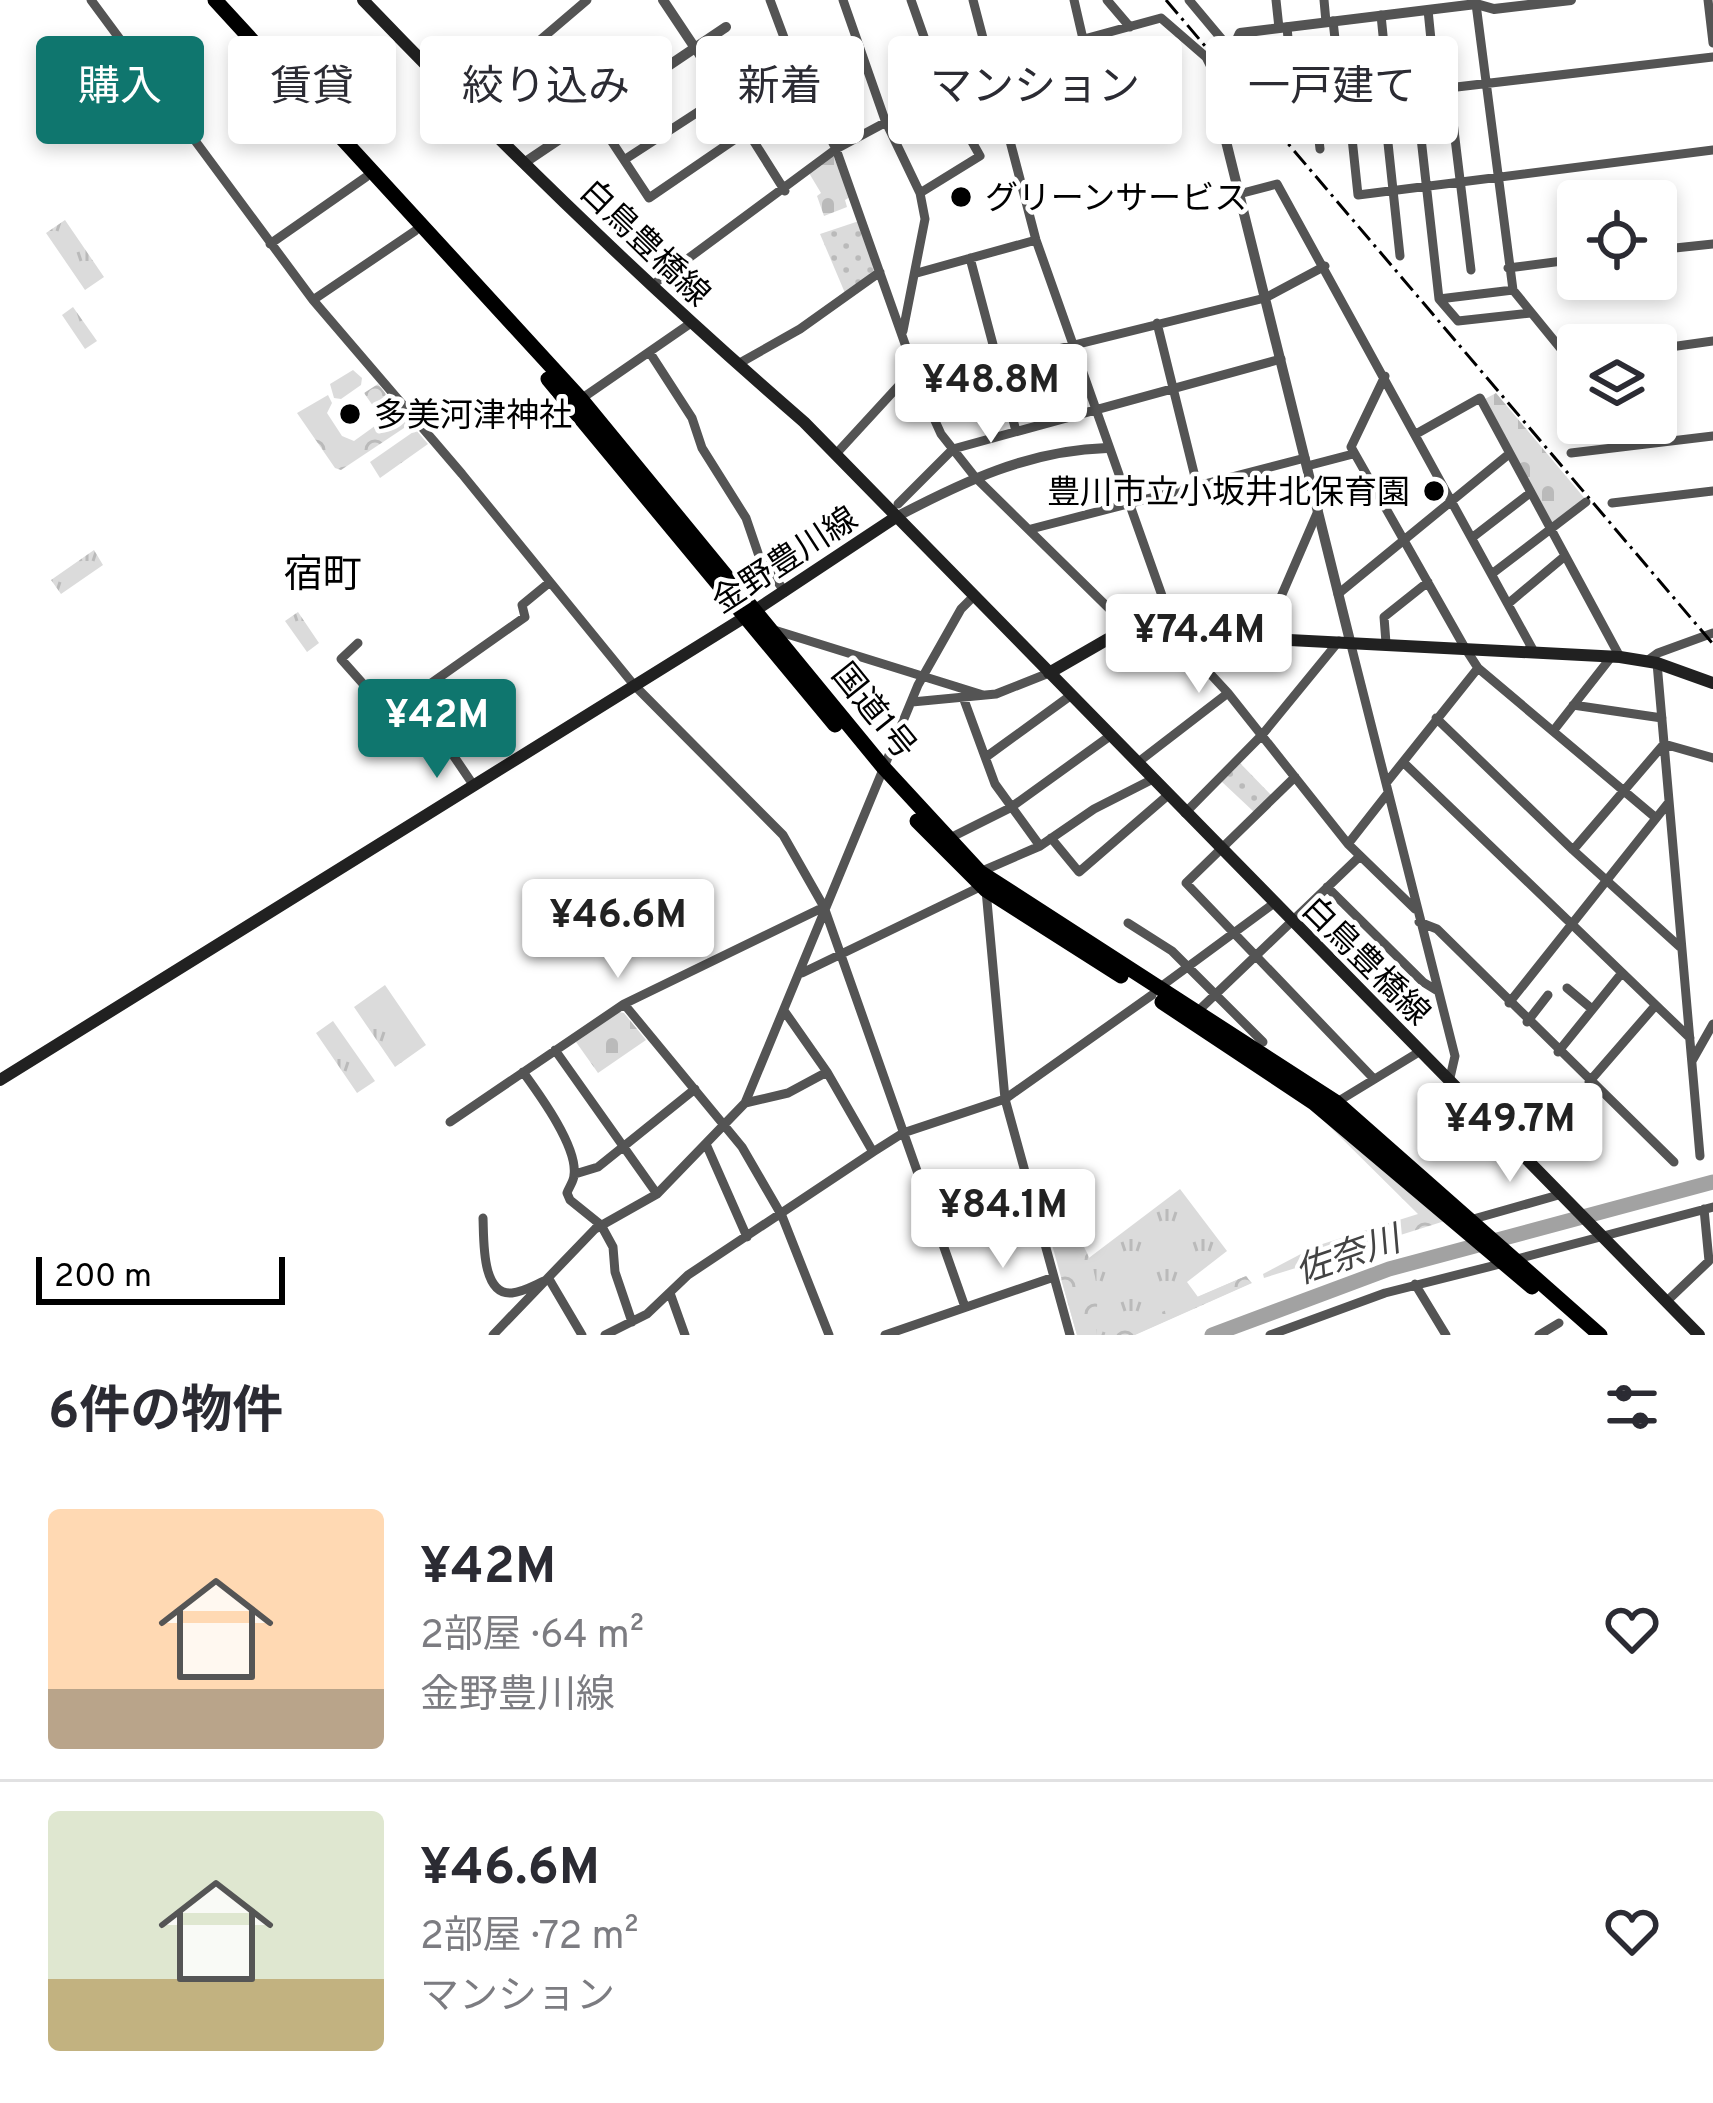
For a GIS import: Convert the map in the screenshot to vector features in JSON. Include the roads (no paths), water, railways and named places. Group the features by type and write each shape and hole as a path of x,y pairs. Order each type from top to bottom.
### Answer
{"highway":[{"name":"国道1号","path":"202,0 569,402 880,771 983,883"},
{"name":"国道1号","path":"214,0 580,398 750,614 771,629 934,842 983,883 1155,991 1314,1102 1466,1223"},
{"name":"国道1号","path":"1155,991 1197,1012 1336,1102 1466,1223 1600,1335"},
{"name":"国道1号","path":"1510,1261 1586,1335"}],"main road":[{"name":"白鳥豊橋線","path":"363,0 420,60"},
{"name":"白鳥豊橋線","path":"504,144 897,511"},
{"name":"金野豊川線","path":"0,1080 750,614 897,511 1049,674"},
{"path":"1049,674 1108,639 1133,632 1174,632 1616,657 1652,662 1713,683"},
{"name":"白鳥豊橋線","path":"1049,674 1699,1335"}],"street":[{"path":"91,0 313,300 634,685 783,835 824,907 965,1307"},
{"path":"545,36 587,0"},
{"path":"663,0 695,48"},
{"path":"843,0 885,120 920,193 925,233 903,331"},
{"path":"911,0 924,36"},
{"path":"973,0 982,36"},
{"path":"1074,0 1082,36"},
{"path":"1107,0 1130,27"},
{"path":"1190,0 1202,0"},
{"path":"1190,0 1219,36"},
{"path":"1276,0 1284,36"},
{"path":"1324,0 1333,36"},
{"path":"1238,36 1476,4 1494,9 1571,0"},
{"path":"1708,0 1713,43"},
{"path":"773,1 798,75 836,149 941,434 975,477 1133,632"},
{"path":"1476,4 1513,290 1557,344"},
{"path":"1427,10 1430,36"},
{"path":"1381,15 1382,36"},
{"path":"1095,36 1161,18 1206,58"},
{"path":"672,64 727,27"},
{"path":"1458,88 1713,57"},
{"path":"624,160 696,112"},
{"path":"651,286 836,149 888,119"},
{"path":"524,163 553,144"},
{"path":"613,144 649,197 728,144"},
{"path":"755,144 784,191"},
{"path":"920,193 979,159 971,144"},
{"path":"1010,144 1036,240 1174,632 1348,844 1415,909"},
{"path":"1226,144 1338,594 1344,641 1455,1056 1449,1082"},
{"path":"1320,144 1320,148"},
{"path":"1351,144 1358,195 1713,150"},
{"path":"1390,144 1400,256"},
{"path":"1422,144 1438,299 1458,321 1531,313"},
{"path":"1456,144 1471,270"},
{"path":"270,244 366,177"},
{"path":"1239,194 1277,184 1533,650"},
{"path":"313,300 415,231"},
{"path":"917,273 1036,240"},
{"path":"1677,248 1713,244"},
{"path":"970,258 1016,431"},
{"path":"1508,268 1557,262"},
{"path":"922,392 953,374 1265,298 1324,266"},
{"path":"738,364 800,329 880,272"},
{"path":"1438,299 1513,290"},
{"path":"580,398 691,322"},
{"path":"1157,323 1197,485"},
{"path":"1677,346 1713,341"},
{"path":"650,353 692,418 702,448 746,518 759,556 784,592"},
{"path":"897,511 953,449 1281,359"},
{"path":"836,454 915,368"},
{"path":"1385,376 1351,447 1465,648 1478,668 1656,818"},
{"path":"1416,434 1480,398 1616,657 1554,730"},
{"path":"1571,453 1713,436"},
{"path":"897,511 1037,456 1107,448"},
{"path":"1031,529 1197,485 1354,454"},
{"path":"1338,594 1509,454"},
{"path":"1612,503 1713,490"},
{"path":"1473,537 1530,493"},
{"path":"1493,573 1586,502"},
{"path":"1264,636 1318,511"},
{"path":"1509,603 1565,556"},
{"path":"358,643 341,659 388,713 525,616 522,605 550,582"},
{"path":"1386,644 1384,616 1427,582"},
{"path":"493,1335 601,1225 658,1194 746,1103 922,675 961,609 974,598"},
{"path":"771,629 983,695"},
{"path":"1700,1156 1662,718 1652,662 1658,652 1713,633"},
{"path":"1185,813 1344,641"},
{"path":"1348,844 1403,762 1478,668"},
{"path":"912,702 1009,691 1049,674"},
{"path":"1136,764 1228,693"},
{"path":"413,696 474,786"},
{"path":"986,758 1070,696"},
{"path":"963,697 995,784 1040,846"},
{"path":"1573,705 1662,718"},
{"path":"1436,718 1681,948"},
{"path":"947,839 1010,808 1110,736"},
{"path":"1664,744 1713,758"},
{"path":"1573,850 1664,744"},
{"path":"1403,762 1690,1038"},
{"path":"1294,777 1186,883 1374,1079"},
{"path":"802,973 983,883 1094,809 1151,780"},
{"path":"1051,838 1079,872 1167,796"},
{"path":"1508,1003 1669,802"},
{"path":"1197,1012 1360,856"},
{"path":"983,883 1005,1099 1070,1335"},
{"path":"1327,887 1436,990"},
{"path":"605,1335 632,1322 688,1275 903,1133 1005,1099 1273,904"},
{"path":"450,1122 624,1004 824,907"},
{"path":"1419,922 1437,929 1675,1162"},
{"path":"1128,923 1189,966 1263,1042"},
{"path":"1558,1052 1622,974"},
{"path":"1567,988 1592,1009"},
{"path":"1527,1022 1548,995"},
{"path":"624,1004 723,1123 782,1216 829,1335"},
{"path":"1589,1082 1655,1006"},
{"path":"785,1012 827,1072 873,1152"},
{"path":"1692,1061 1713,1024"},
{"path":"555,1050 658,1194"},
{"path":"1336,1102 1419,1052"},
{"path":"523,1072 554,1115 575,1174 567,1193 570,1200 601,1225 614,1246 614,1272 632,1322"},
{"path":"746,1103 788,1093 827,1072"},
{"path":"575,1174 598,1167 626,1148 695,1089"},
{"path":"706,1144 747,1237"},
{"path":"1466,1223 1562,1194"},
{"path":"1270,1335 1415,1284 1708,1208 1708,1261 1667,1301"},
{"path":"484,1218 490,1277 504,1292 511,1294 549,1280"},
{"path":"885,1335 1054,1277"},
{"path":"549,1280 582,1335"},
{"path":"1415,1284 1446,1335"},
{"path":"670,1293 685,1335"},
{"path":"1303,1323 1308,1335"},
{"path":"1539,1335 1559,1323"}],"waterway":[{"name":"佐奈川","path":"1212,1335 1389,1269 1713,1182"}],"railway":[{"path":"1166,0 1713,644"}],"place":[{"name":"グリーンサービス","path":"961,197"},
{"name":"多美河津神社","path":"350,414"},
{"name":"豊川市立小坂井北保育園","path":"1434,491"}],"district":[{"name":"宿町","path":"323,573"}]}
